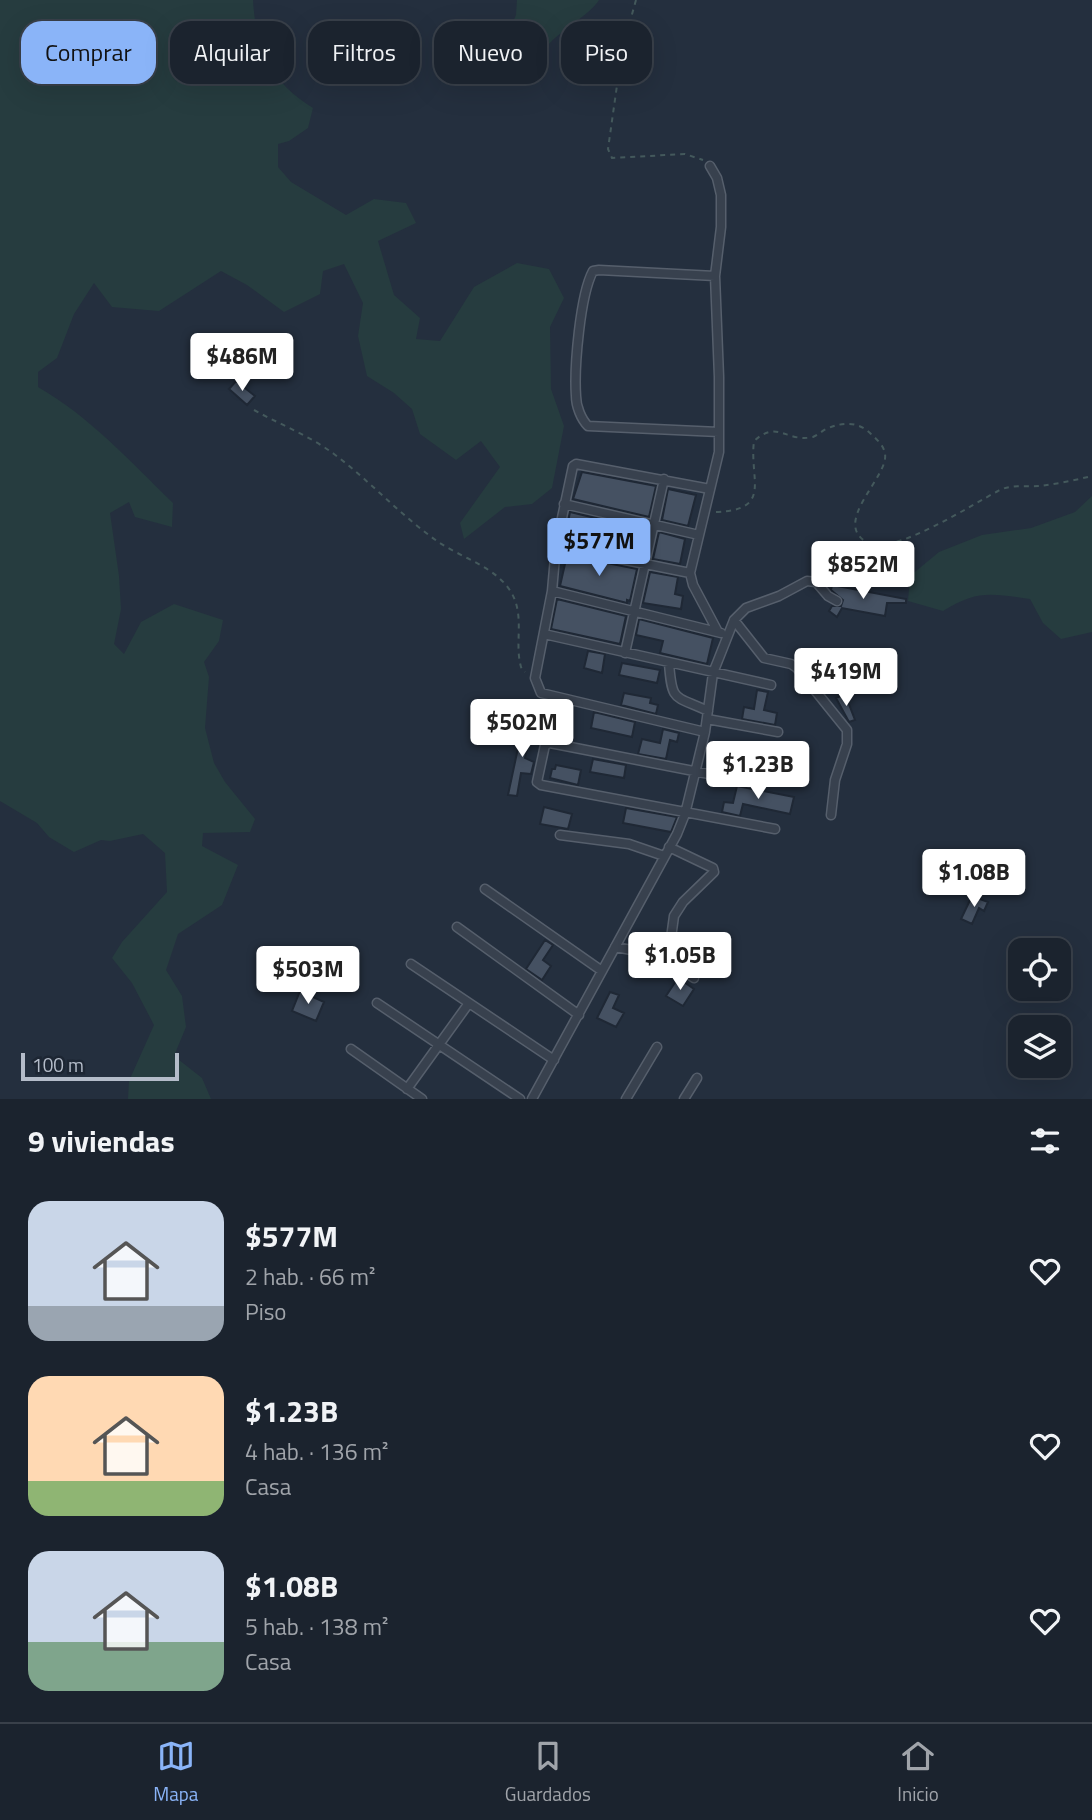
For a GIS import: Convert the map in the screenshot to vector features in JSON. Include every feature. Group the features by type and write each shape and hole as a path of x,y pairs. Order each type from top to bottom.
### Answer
{"street":[{"path":"710,166 717,178 721,195 721,227 715,276 719,452 690,573 693,585 723,633"},
{"path":"715,276 593,271 580,321 576,398 583,421 588,426 719,432"},
{"path":"705,732 541,693 536,678 552,591 556,546 573,466 576,464 710,489"},
{"path":"625,653 664,479"},
{"path":"564,504 699,535"},
{"path":"556,546 690,573"},
{"path":"532,1099 685,814 705,732 713,673 723,633 746,608 779,596 807,581 816,582 828,596 837,601"},
{"path":"552,591 723,633"},
{"path":"734,620 764,658 797,667 847,730 846,744 835,780 831,815"},
{"path":"544,634 771,685"},
{"path":"669,663 671,691 675,696 708,715 778,732"},
{"path":"750,782 550,743 545,745 537,782 541,785 775,830"},
{"path":"560,835 629,844 664,856"},
{"path":"668,960 674,916 683,902 715,872 713,868 669,847"},
{"path":"485,889 602,971"},
{"path":"457,927 579,1015"},
{"path":"615,947 649,953 668,960 694,978"},
{"path":"411,964 554,1060"},
{"path":"377,1003 520,1099"},
{"path":"407,1089 469,1003"},
{"path":"626,1099 657,1047"},
{"path":"351,1049 422,1099"},
{"path":"684,1099 697,1078"}],"path":[{"path":"636,0 622,50 608,149 612,158 619,160 660,154 685,154 699,158 710,166"},
{"path":"254,410 317,442 375,487 435,540 501,578 515,599 518,611 518,660 522,670 536,678"},
{"path":"705,512 740,510 752,500 755,486 752,455 754,441 764,432 774,430 796,438 814,436 828,428 852,423 862,426 880,443 885,453 885,465 861,502 856,516 860,537 870,544 881,546 927,529 1000,489 1040,486 1092,476"}],"green space":[{"path":"0,0 253,0 256,21 170,21 170,84 284,84 313,108 308,128 289,141 278,144 278,167 291,182 346,215 374,199 406,203 416,223 378,241 394,295 420,318 416,339 440,341 474,287 517,263 549,269 564,298 550,327 551,389 564,426 552,488 532,504 505,507 464,539 460,523 500,467 481,441 456,460 420,434 412,409 394,393 367,376 358,336 363,303 344,264 323,271 320,294 284,312 247,285 221,271 159,311 112,307 94,283 74,314 57,358 38,372 38,387 92,426 173,503 172,527 135,517 129,502 110,513 121,609 114,644 124,654 141,622 174,604 223,620 219,641 204,662 209,677 205,728 214,763 225,782 255,819 250,832 203,833 202,846 238,865 222,905 178,934 166,970 182,996 186,1027 174,1056 202,1078 211,1099 128,1099 129,1081 154,1025 132,983 112,958 122,942 167,892 165,853 143,834 110,841 101,840 74,852 49,837 37,823 0,801"},
{"path":"517,0 599,0 576,21 561,21 561,33 547,47 547,21 513,21"},
{"path":"1092,496 1092,632 1061,639 1043,623 1030,599 976,596 943,611 908,601 910,576 939,552 982,535 1031,528 1075,512"}],"building":[{"path":"236,381 255,396 247,405 229,389"},
{"path":"582,472 656,486 649,517 573,499"},
{"path":"668,489 696,495 688,526 662,520"},
{"path":"570,512 646,530 640,556 564,541"},
{"path":"659,532 685,539 680,564 653,559"},
{"path":"567,555 637,569 630,601 627,600 627,603 560,586"},
{"path":"650,572 678,577 675,594 683,596 681,609 643,603"},
{"path":"832,585 906,599 906,603 887,603 885,616 842,608 837,617 829,611 832,606 841,606 843,600 831,590"},
{"path":"557,599 626,616 620,644 551,629"},
{"path":"639,619 713,638 707,664 660,653 663,641 636,635"},
{"path":"588,651 605,654 602,673 584,668"},
{"path":"622,663 660,670 657,683 619,675"},
{"path":"757,690 768,692 764,710 777,713 775,725 742,719 744,707 754,709"},
{"path":"624,693 651,698 650,703 658,705 656,714 621,705"},
{"path":"845,694 855,720 849,722 836,698"},
{"path":"594,712 635,722 632,737 591,728"},
{"path":"524,720 533,722 525,758 534,762 531,774 521,773 517,796 508,795"},
{"path":"663,729 679,733 677,742 670,740 666,759 638,754 642,739 660,743"},
{"path":"593,759 626,765 624,778 590,772"},
{"path":"723,759 753,765 750,775 720,770"},
{"path":"556,765 581,770 578,785 550,778"},
{"path":"737,786 794,797 790,814 743,804 740,816 722,812 724,802 733,803"},
{"path":"544,807 572,814 568,829 540,824"},
{"path":"626,808 677,817 671,832 623,823"},
{"path":"972,896 988,902 984,911 979,908 972,924 961,919"},
{"path":"545,940 553,945 543,960 551,966 542,980 526,969"},
{"path":"678,978 694,989 683,1006 666,996"},
{"path":"300,991 324,1002 316,1021 292,1011"},
{"path":"610,992 619,995 613,1008 624,1013 616,1027 597,1018"}]}
